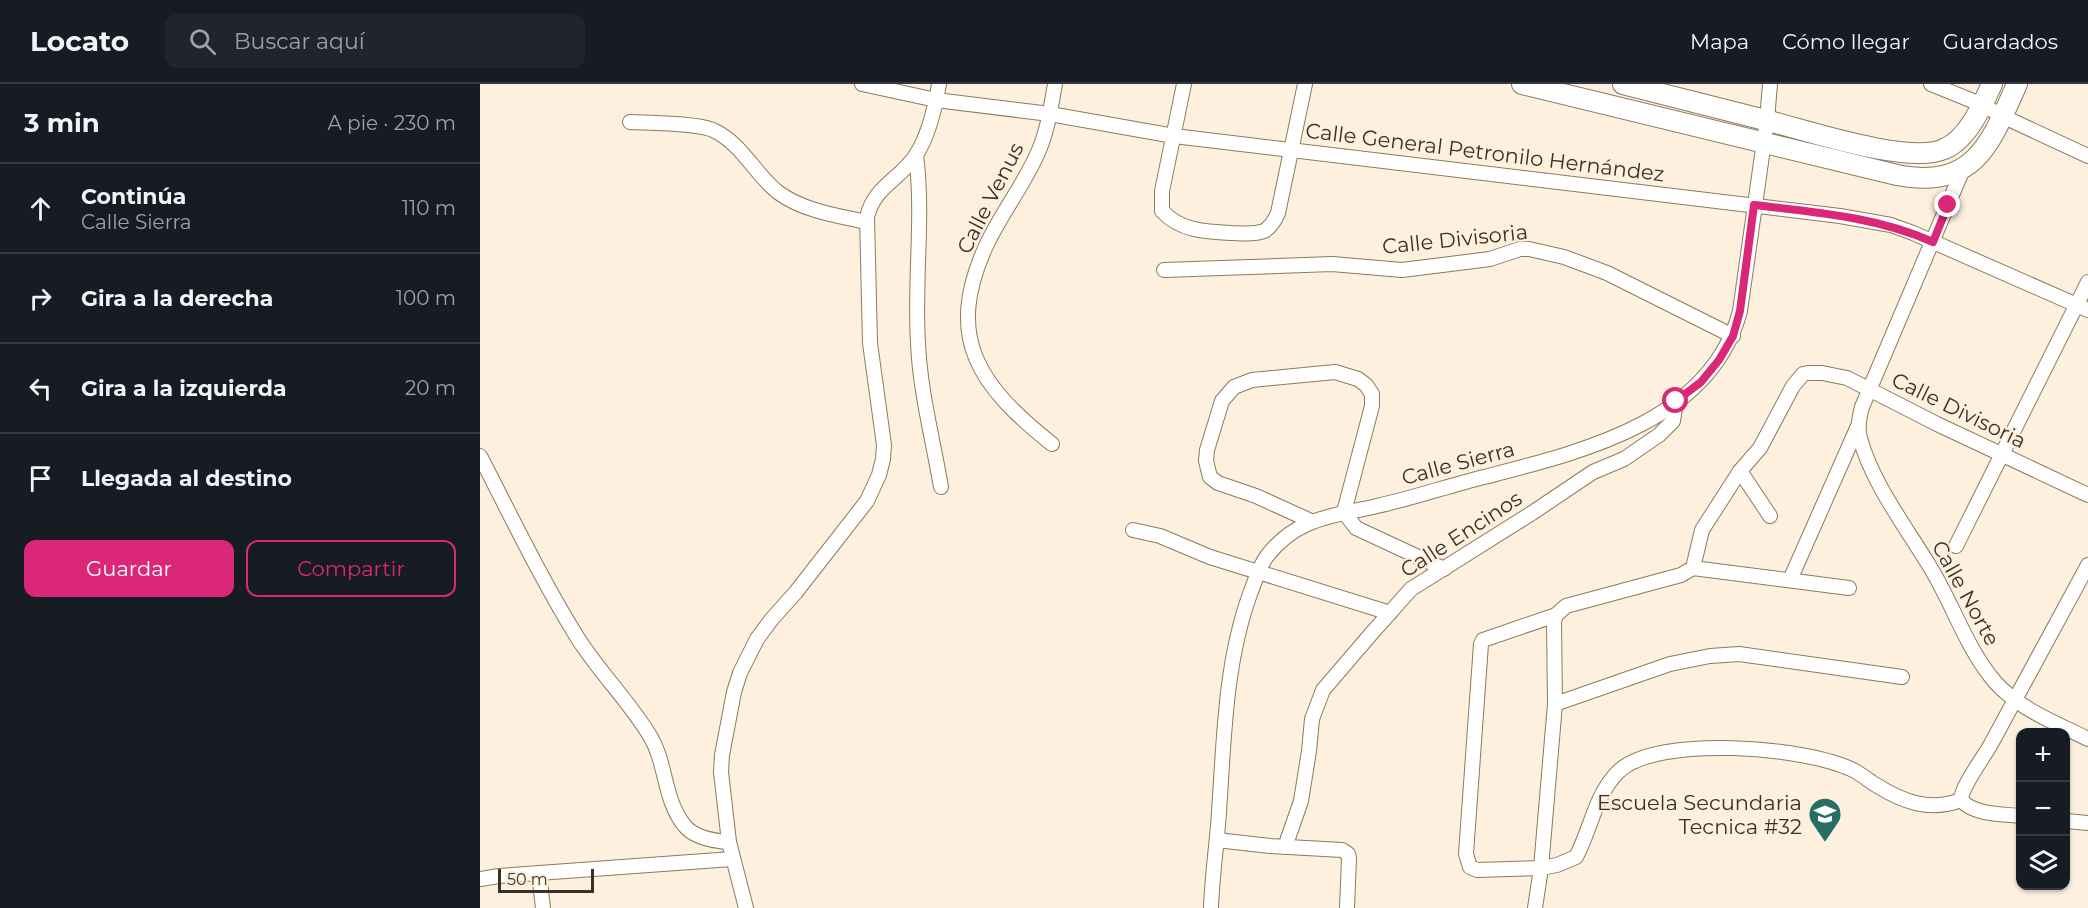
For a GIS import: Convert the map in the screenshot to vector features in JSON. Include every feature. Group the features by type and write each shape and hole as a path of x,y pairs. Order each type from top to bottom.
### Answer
{"main road":[{"path":"1522,84 1906,176 1929,178 1943,177 1972,163 2002,116 2017,84"},
{"path":"1623,84 1873,147 1918,154 1940,151 1955,141 1983,105 1992,84"}],"street":[{"name":"Calle General Petronilo Hernández","path":"862,84 936,100 1050,114 1174,136 1754,205 1891,225 2082,308"},
{"path":"746,908 732,859 724,811 722,755 734,692 740,673 757,639 862,508 879,476 884,445 870,343 867,222 869,208 878,193 916,155 929,126 939,84"},
{"name":"Calle Venus","path":"1052,444 1017,415 998,394 972,349 967,311 974,277 986,245 1041,148 1056,84"},
{"path":"1184,84 1162,191 1161,207 1166,216 1177,223 1201,231 1244,234 1265,230 1275,219 1281,205 1305,84"},
{"name":"Calle Sierra","path":"1211,908 1233,650 1258,572 1267,557 1293,531 1311,521 1535,464 1609,440 1633,430 1701,382 1719,360 1733,336 1740,311 1770,84"},
{"path":"1931,84 1983,105 2088,156"},
{"path":"630,122 696,126 713,130 747,156 781,194 828,214 867,222"},
{"path":"916,155 921,190 917,342 942,488"},
{"path":"1790,580 1858,424 1869,390 1963,169"},
{"name":"Calle Divisoria","path":"1164,270 1332,264 1402,270 1490,259 1520,249 1529,249 1564,257 1607,273 1733,336"},
{"path":"1956,546 2002,454 2082,308 2088,282"},
{"path":"1311,521 1256,495 1218,483 1210,477 1206,461 1207,450 1222,401 1234,387 1252,380 1335,372 1358,379 1366,385 1372,394 1372,406 1344,512 1356,528 1444,569"},
{"name":"Calle Divisoria","path":"1740,471 1760,448 1803,374 1822,373 1847,378 2088,495"},
{"name":"Calle Encinos","path":"1285,848 1301,801 1312,719 1323,690 1390,613 1411,589 1593,472 1624,459 1659,435 1673,421 1676,401"},
{"name":"Calle Norte","path":"1858,424 1864,450 1906,531 1931,568 1980,663 1995,682 2015,701 2088,739"},
{"path":"480,456 577,637 631,706 650,735 659,757 668,795 684,825 692,833 717,842 729,842"},
{"path":"1693,567 1702,530 1740,471 1770,516"},
{"path":"1133,530 1160,536 1210,557 1390,613"},
{"path":"2016,815 1976,809 1964,804 1961,795 2015,701 2088,565"},
{"path":"1848,588 1693,567 1681,575 1566,606 1556,615 1487,638 1481,644 1466,854 1470,867 1477,870 1541,868 1557,865 1576,857 1603,790 1620,770 1634,761 1679,750 1716,747 1812,756 1852,769 1877,786 1918,805 1946,806 1961,800"},
{"path":"1535,908 1541,868 1555,704 1554,621 1556,615"},
{"path":"1555,704 1670,664 1710,656 1739,654 1902,676"},
{"path":"2070,822 2088,823"},
{"path":"1217,840 1285,848 1342,850 1348,854 1349,864 1347,908"},
{"path":"480,879 732,859"},
{"path":"539,873 543,908"}],"place":[{"name":"Escuela Secundaria Tecnica #32","path":"1825,843"}],"route":[{"path":"1676,401 1701,382 1719,360 1733,336 1740,311 1754,205 1891,225 1933,242 1948,205"}]}
